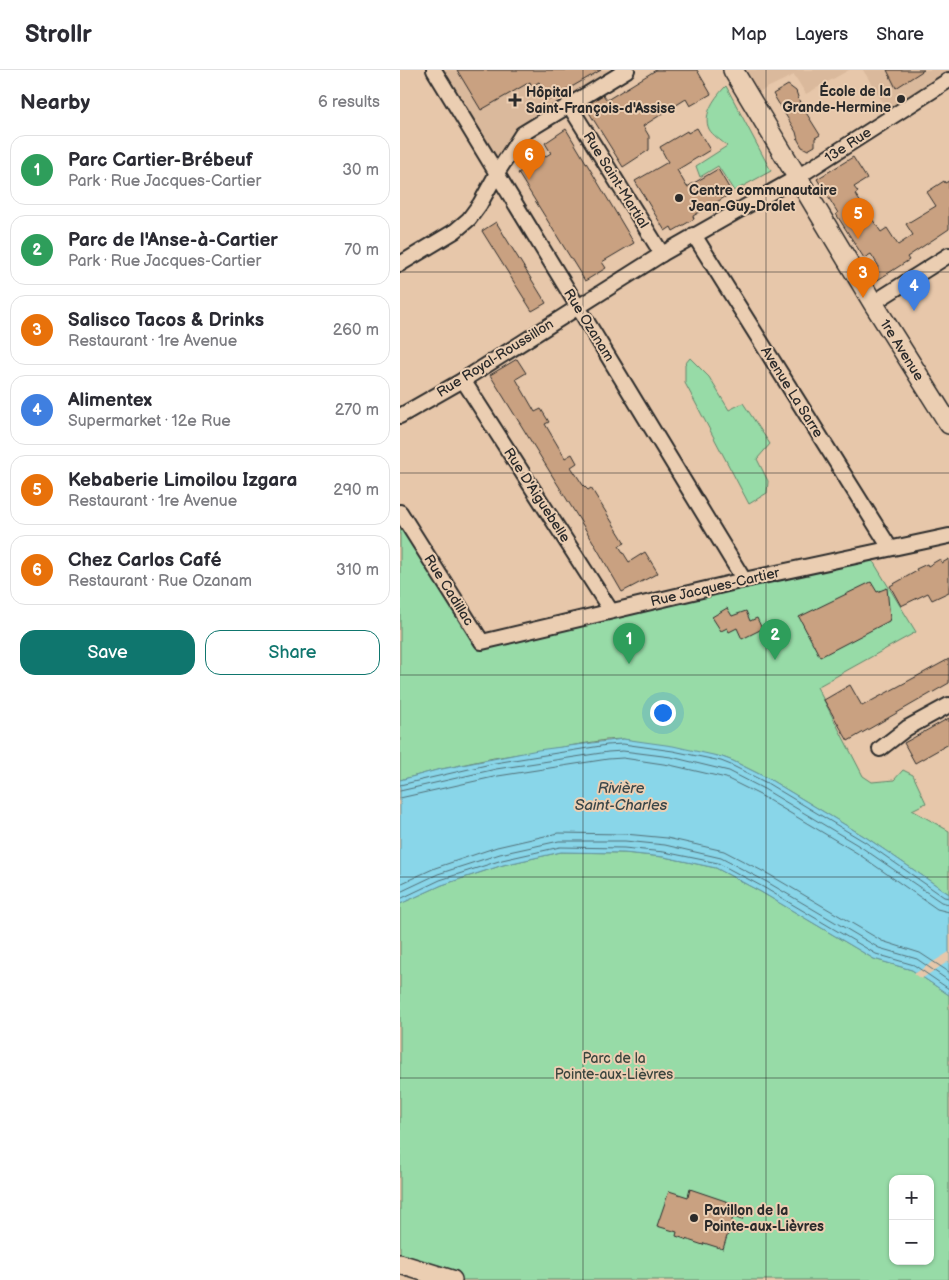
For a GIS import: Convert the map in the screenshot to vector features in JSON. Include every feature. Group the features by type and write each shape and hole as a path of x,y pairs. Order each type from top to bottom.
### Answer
{"street":[{"name":"Rue Ozanam","path":"434,70 744,580"},
{"path":"400,264 455,231 469,219 522,134 627,70"},
{"name":"1re Avenue","path":"733,70 796,178 949,424"},
{"name":"13e Rue","path":"796,178 949,80"},
{"name":"Rue Saint-Martial","path":"569,105 662,254"},
{"name":"Rue Royal-Roussillon","path":"400,416 463,380 662,254 748,207 796,178"},
{"name":"Avenue La Sarre","path":"694,235 890,548"},
{"path":"873,303 949,256"},
{"name":"Rue D'Aiguebelle","path":"463,380 611,611"},
{"name":"Rue Cadillac","path":"400,512 482,642"},
{"name":"Rue Jacques-Cartier","path":"482,642 744,580 949,536"},
{"path":"880,749 907,728 949,704"},
{"path":"401,1267 452,1280"}],"shaded area":[{"name":"Hôpital Saint-François-d'Assise","path":"434,70 626,70 522,134 497,173"},
{"name":"École de la Grande-Hermine","path":"733,70 849,70 806,94 794,75 748,97"},
{"name":"École de la Grande-Hermine","path":"863,70 949,70 949,81 892,117"}],"green space":[{"path":"726,86 771,171 734,191 718,166 700,177 696,166 727,146 710,131 707,123 711,106"},
{"path":"690,358 709,377 729,410 743,403 770,444 757,459 768,481 767,493 749,504 685,383 685,364"},
{"path":"400,512 482,642 868,553 916,632 817,687 863,776 872,782 894,780 903,770 913,775 926,803 912,810 949,831 949,894 867,838 769,779 722,757 623,739 606,740 494,758 400,780"},
{"name":"Parc de la Pointe-aux-Lièvres","path":"561,852 624,853 664,857 716,868 761,892 874,959 912,970 949,995 949,1280 452,1280 400,1264 400,904 442,885 503,865"}],"water":[{"name":"Rivière Saint-Charles","path":"623,739 673,746 733,761 769,779 867,838 949,894 949,995 912,970 874,959 761,892 716,868 664,857 624,853 561,852 503,865 442,885 400,904 400,780 437,770 538,750"}],"pier":[{"path":"949,952 949,961 921,979 914,974"}],"building":[{"name":"Hôpital Saint-François-d'Assise","path":"457,70 601,70 549,100 539,82 532,86 530,82 481,110"},
{"path":"656,70 697,70 711,94 690,106 686,99 643,126 649,136 649,150 623,167 585,106 603,95 607,100"},
{"path":"887,70 924,70 896,88"},
{"path":"788,85 796,91 800,103 820,135 815,138 815,146 808,150 802,147 796,132 773,94"},
{"name":"Centre communautaire Jean-Guy-Drolet","path":"697,128 710,150 677,170 687,187 718,169 732,193 693,216 694,219 673,231 671,227 665,231 635,181 668,162 660,147 687,131 688,133"},
{"path":"566,129 634,243 602,262 606,268 585,281 518,173 551,153 545,143"},
{"path":"853,157 867,179 854,187 858,192 855,194 881,232 887,228 898,245 913,235 906,224 936,206 927,192 944,181 945,183 949,181 949,229 907,257 909,260 876,281 878,265 871,254 864,258 836,214 838,213 817,179"},
{"path":"496,222 546,303 532,311 482,231"},
{"path":"517,359 526,373 516,379 535,412 541,409 549,422 545,424 565,458 572,454 577,463 571,467 583,485 588,490 591,488 625,543 619,546 629,562 645,552 658,573 622,592 490,375"},
{"path":"940,559 942,563 949,559 949,592 932,600 928,593 901,606 890,586 917,571 916,569 927,564 928,566"},
{"path":"871,582 877,592 887,588 889,621 820,657 799,617"},
{"path":"727,608 732,616 746,611 750,621 757,618 762,629 742,639 737,628 729,632 727,628 721,631 712,617"},
{"path":"949,659 949,683 848,741 824,700 850,685 862,706"},
{"path":"949,718 949,744 915,763 904,743"},
{"name":"Pavillon de la Pointe-aux-Lièvres","path":"690,1189 746,1208 742,1220 733,1217 723,1249 676,1236 677,1232 657,1226 669,1191 688,1197"}],"place":[{"name":"École de la Grande-Hermine","path":"901,99"},
{"name":"Hôpital Saint-François-d'Assise","path":"515,100"},
{"name":"Chez Carlos Café","path":"529,180"},
{"name":"Centre communautaire Jean-Guy-Drolet","path":"679,198"},
{"name":"Kebaberie Limoilou Izgara","path":"858,239"},
{"name":"Salisco Tacos & Drinks","path":"863,298"},
{"name":"Alimentex","path":"914,311"},
{"name":"Parc de l'Anse-à-Cartier","path":"775,660"},
{"name":"Parc Cartier-Brébeuf","path":"629,664"},
{"name":"Pavillon de la Pointe-aux-Lièvres","path":"694,1218"}]}
